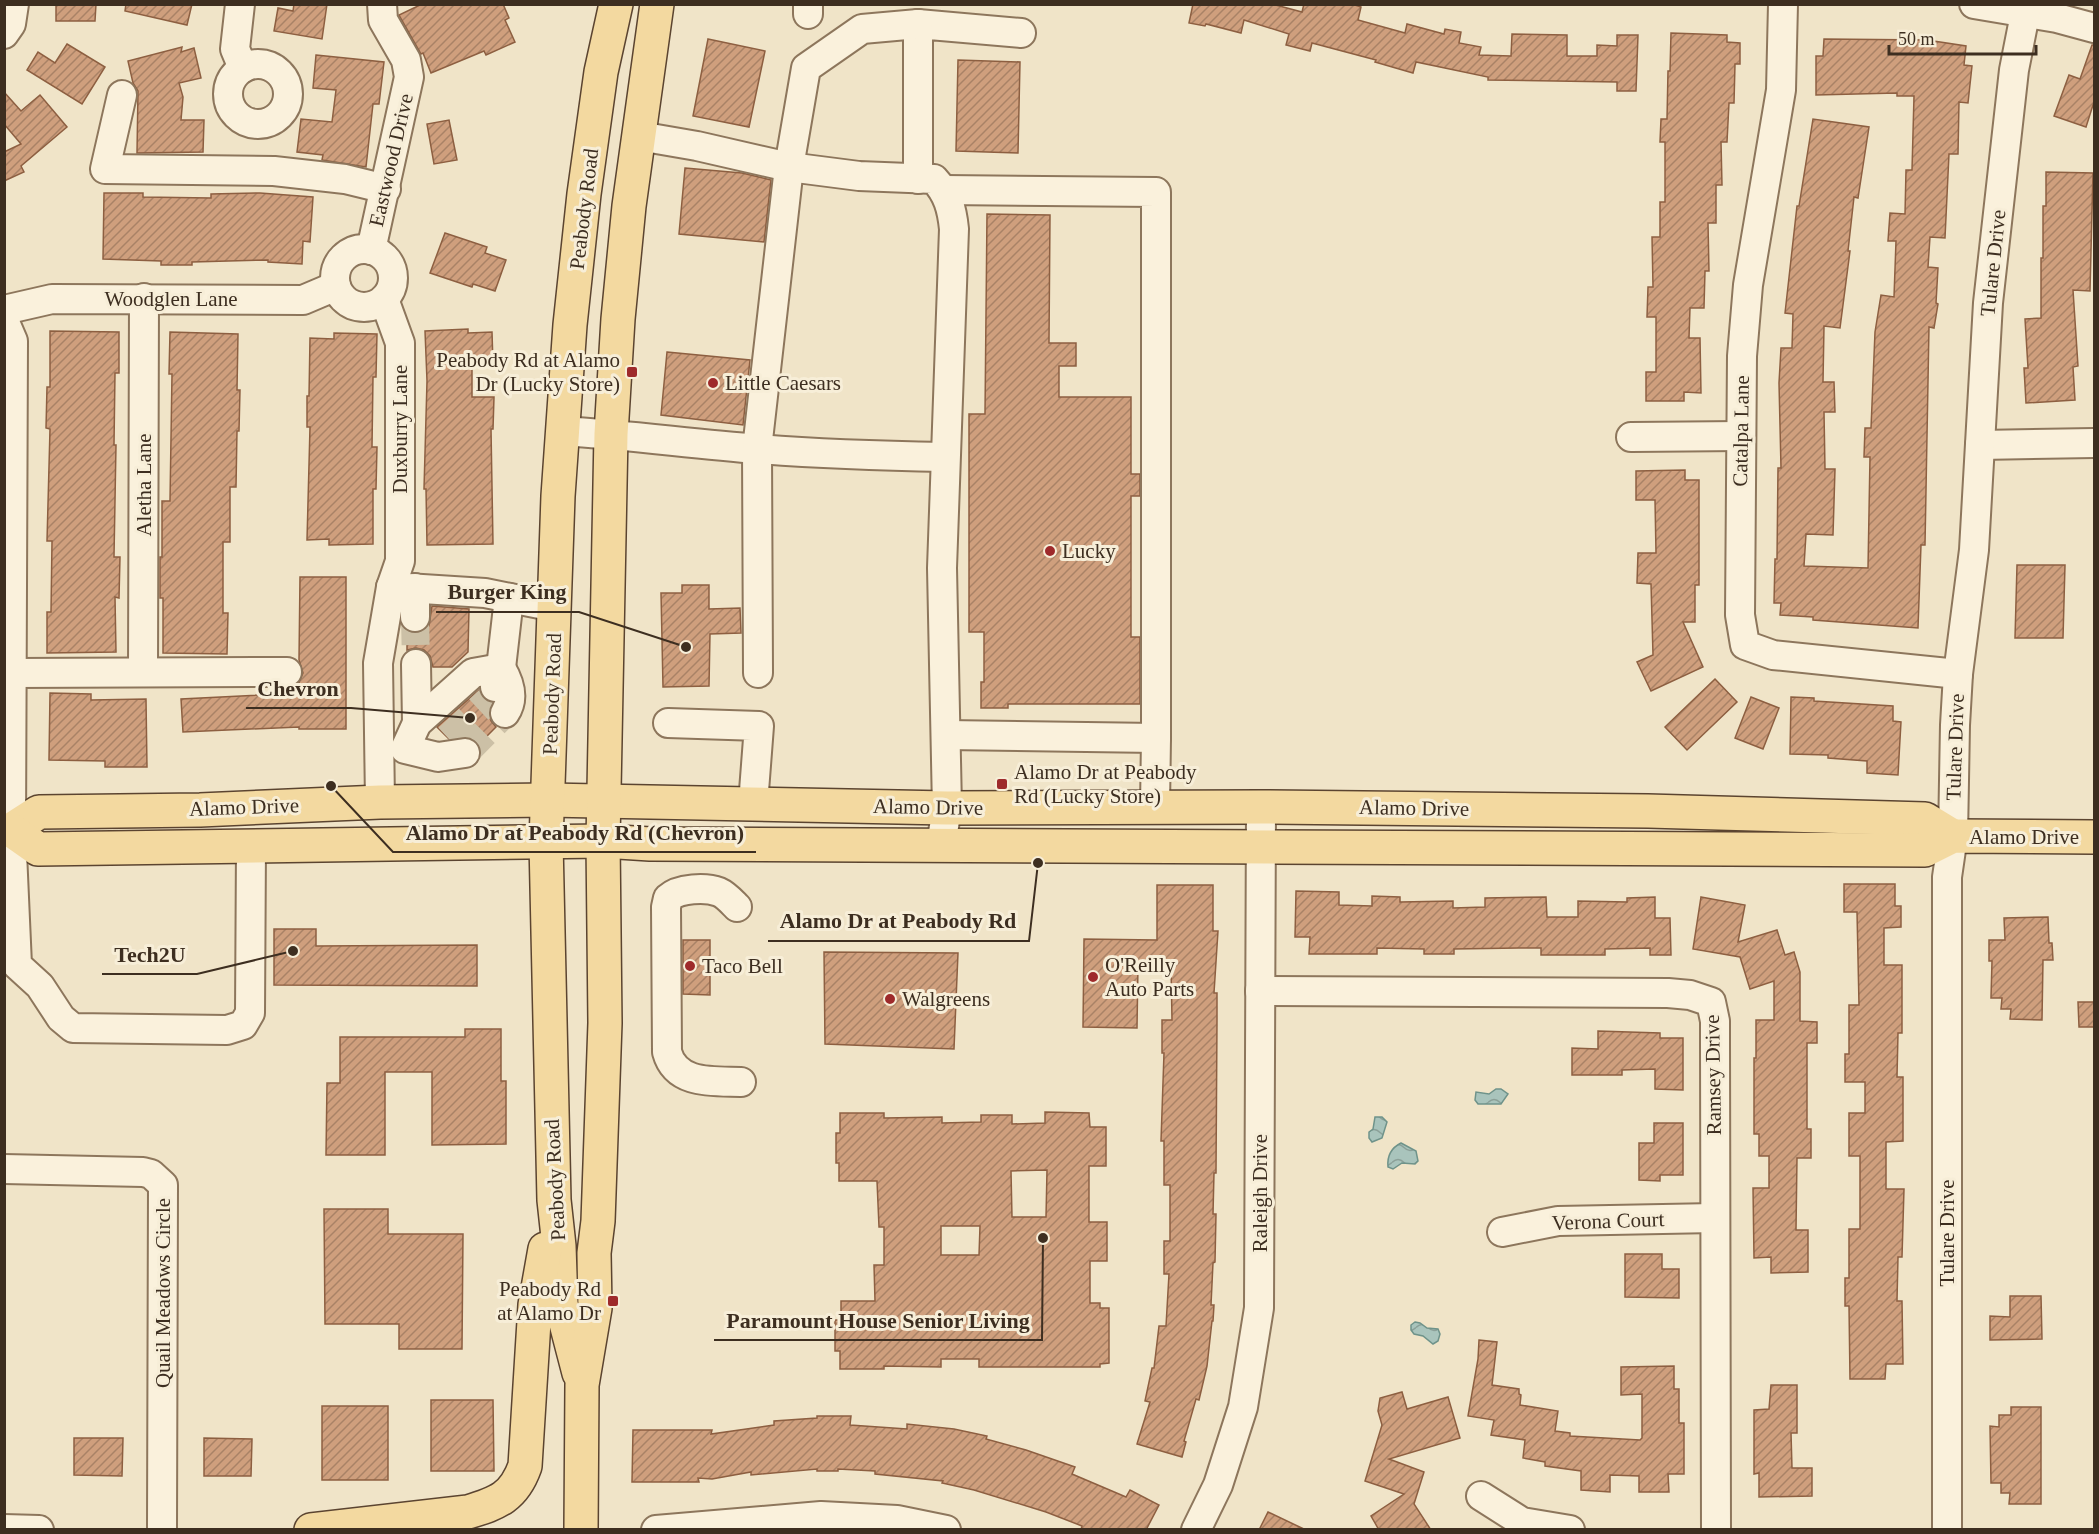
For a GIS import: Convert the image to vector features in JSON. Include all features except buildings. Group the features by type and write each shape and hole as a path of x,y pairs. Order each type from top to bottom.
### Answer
{"main road":[{"name":"Peabody Road","path":"582,1384 561,1304 559,1246 554,1200 546,842 558,496 570,325 584,194 601,72 616,4"},
{"name":"Peabody Road","path":"581,1530 582,1384 595,1308 594,1253 598,1221 605,1023 603,841 611,434 618,319 628,217 657,4"},
{"name":"Alamo Drive","path":"1953,836 1925,819 1648,811 1261,807 947,808 548,800 380,802 200,810 39,812 8,830 38,849 603,841 650,844 1925,850 1953,836 2094,837"},
{"path":"311,1530 468,1512 491,1505 515,1488 525,1466 535,1305 554,1200"}],"street":[{"path":"4,34 11,24 14,4"},
{"path":"240,4 235,49 243,68"},
{"name":"Eastwood Drive","path":"371,250 409,77 406,60 383,20 382,4"},
{"name":"Catalpa Lane","path":"1783,4 1781,90 1748,285 1742,356 1740,615 1745,645 1773,655 1958,674"},
{"path":"1974,4 2026,9 2094,28"},
{"name":"Tulare Drive","path":"1947,1530 1947,877 1953,836 1954,725 1958,674 1974,550 1988,303 2014,70 2026,9"},
{"path":"918,24 931,184 952,211 954,229 942,568 947,808 941,845"},
{"path":"759,673 757,449 789,167 806,68 862,29 918,24 1021,33"},
{"path":"122,95 105,169 274,171 308,174 386,189"},
{"path":"639,136 697,146 789,167 931,184 1156,192 1155,807"},
{"path":"356,250 371,250 384,257 392,270 392,286 384,299 371,306 356,306 344,299 336,286 335,271 342,258 356,250"},
{"name":"Woodglen Lane","path":"4,310 52,299 303,300 336,286"},
{"name":"Aletha Lane","path":"143,672 144,298"},
{"name":"Duxburry Lane","path":"384,299 400,343 402,579"},
{"path":"4,320 14,341 9,584 13,673 8,830 17,965 40,986 61,1018 73,1028 227,1030 243,1025 250,1013 251,846"},
{"path":"563,431 757,449 945,457"},
{"path":"1631,437 1741,436"},
{"path":"1980,445 2094,443"},
{"path":"402,579 555,607"},
{"path":"402,579 415,617"},
{"path":"380,802 393,752 378,663 402,579"},
{"path":"498,706 509,598"},
{"path":"416,664 417,723"},
{"path":"393,752 417,723 472,673 501,668"},
{"path":"13,673 286,672"},
{"path":"668,723 759,726 753,804"},
{"path":"946,735 1156,738"},
{"path":"393,752 431,744 456,746"},
{"name":"Raleigh Drive","path":"1196,1530 1218,1485 1243,1407 1259,1308 1261,807"},
{"path":"737,907 720,892 710,890 680,891 668,898 666,907 667,1052 675,1068 681,1074 691,1078 741,1082"},
{"name":"Ramsey Drive","path":"1260,991 1668,993 1690,995 1711,1002 1715,1021 1716,1530"},
{"name":"Quail Meadows Circle","path":"4,1170 143,1172 158,1178 163,1185 162,1530"},
{"name":"Verona Court","path":"1502,1232 1558,1221 1715,1218"},
{"path":"1481,1496 1522,1522 1569,1530"},
{"path":"656,1530 821,1516 897,1520 946,1530"},
{"path":"4,1529 39,1530"}],"water":[{"path":"1496,1089 1501,1089 1508,1094 1501,1104 1478,1104 1475,1100 1476,1092 1489,1094"},
{"path":"1375,1117 1382,1117 1387,1122 1382,1138 1372,1142 1369,1132 1373,1129"},
{"path":"1401,1143 1416,1151 1418,1161 1415,1164 1402,1163 1393,1169 1388,1167 1390,1153"},
{"path":"1415,1322 1427,1328 1438,1329 1440,1334 1438,1341 1433,1344 1423,1336 1414,1334 1411,1325"}],"tunnel":[{"path":"415,617 416,664"},
{"path":"448,738 490,699"},
{"path":"465,753 505,713"}],"place":[{"name":"Peabody Rd at Alamo Dr (Lucky Store)","path":"632,372"},
{"name":"Little Caesars","path":"713,383"},
{"name":"Lucky","path":"1050,551"},
{"name":"Burger King","path":"686,647"},
{"name":"Chevron","path":"470,718"},
{"name":"Alamo Dr at Peabody Rd (Lucky Store)","path":"1002,784"},
{"name":"Alamo Dr at Peabody Rd (Chevron)","path":"331,786"},
{"name":"Alamo Dr at Peabody Rd","path":"1038,863"},
{"name":"Tech2U","path":"293,951"},
{"name":"Taco Bell","path":"690,966"},
{"name":"O'Reilly Auto Parts","path":"1093,977"},
{"name":"Walgreens","path":"890,999"},
{"name":"Paramount House Senior Living","path":"1043,1238"},
{"name":"Peabody Rd at Alamo Dr","path":"613,1301"}]}
